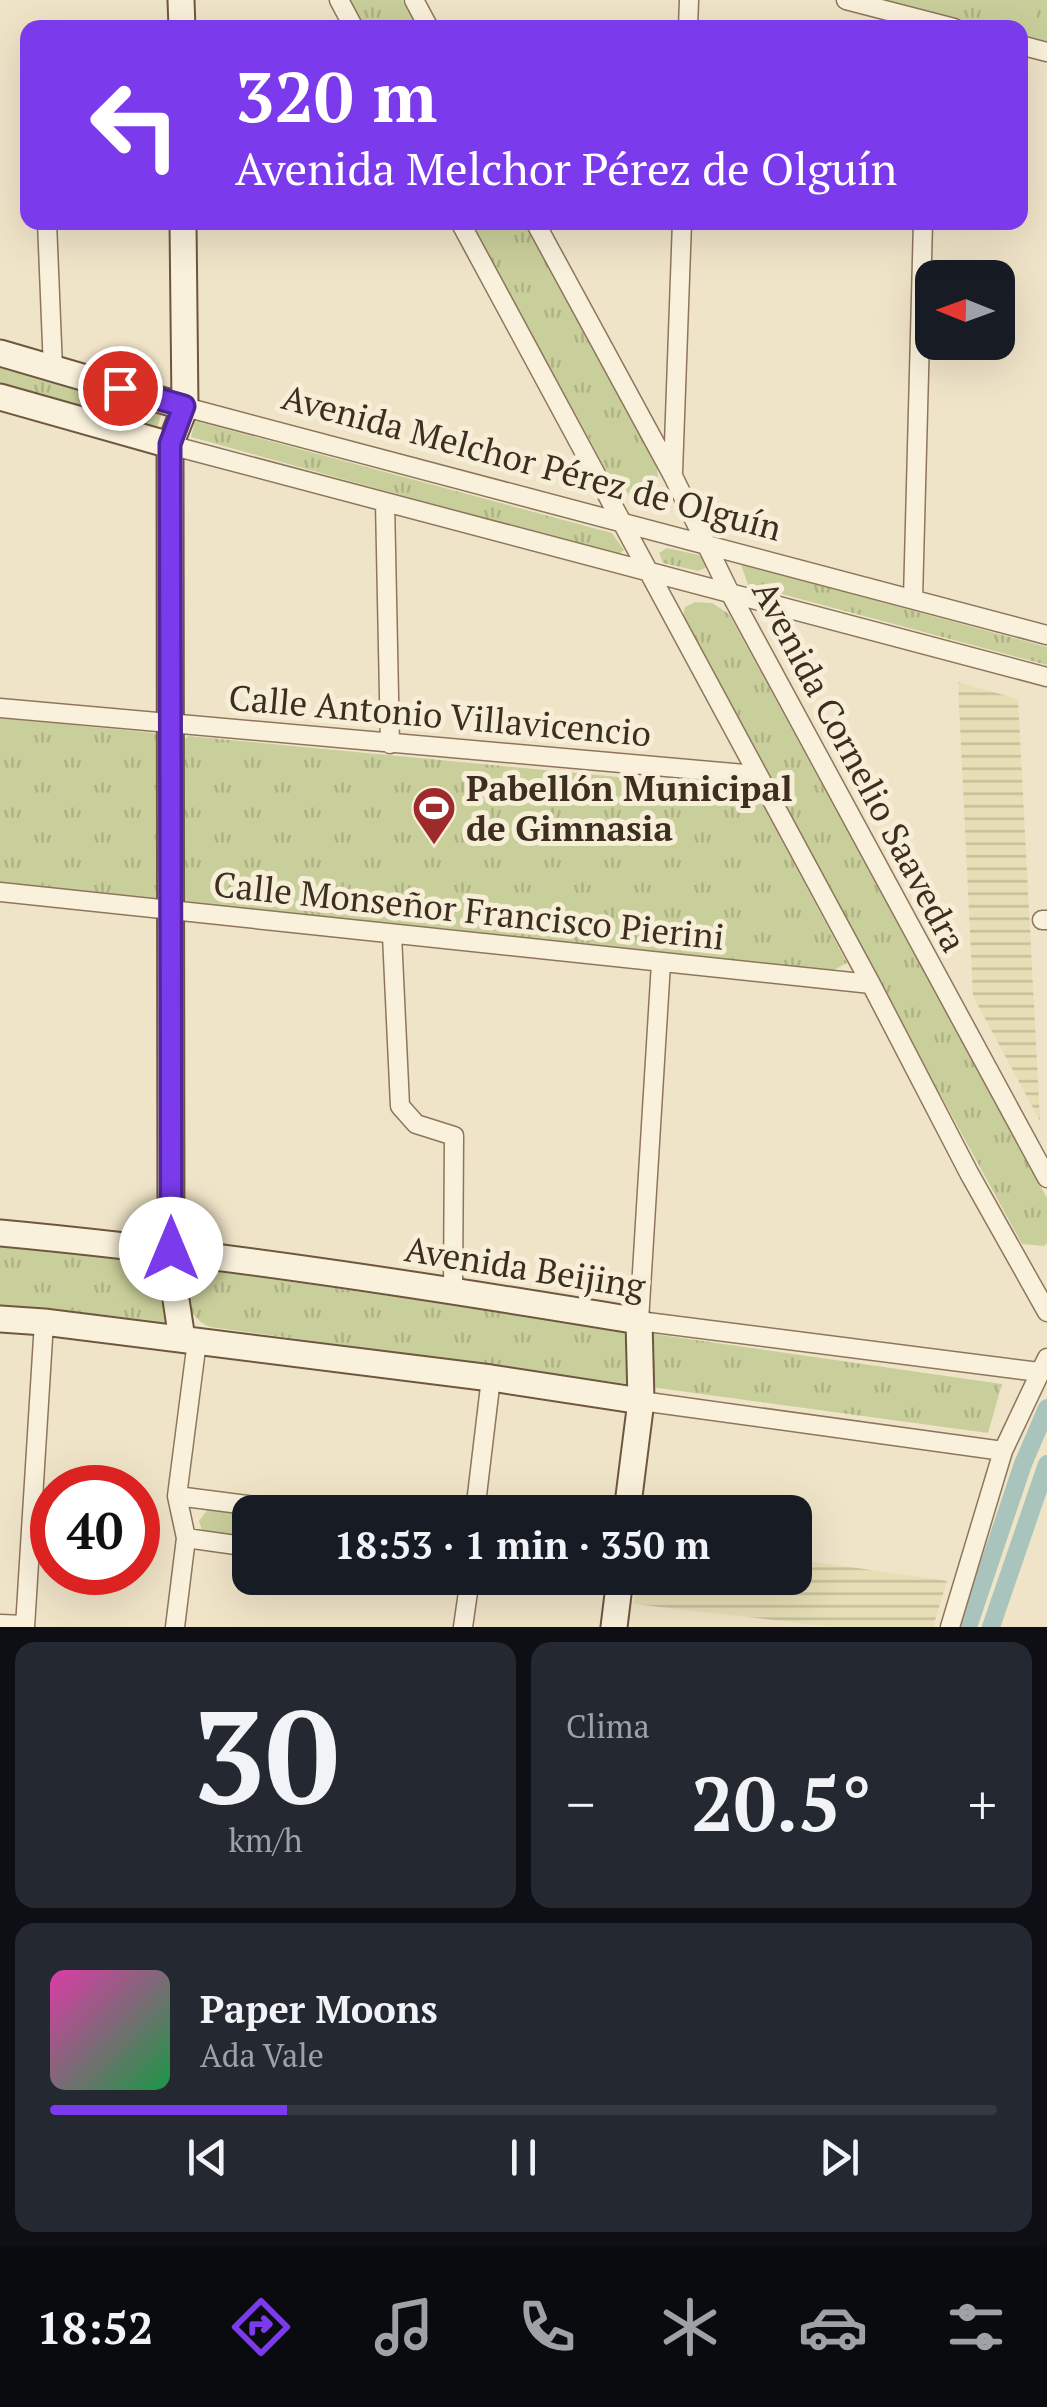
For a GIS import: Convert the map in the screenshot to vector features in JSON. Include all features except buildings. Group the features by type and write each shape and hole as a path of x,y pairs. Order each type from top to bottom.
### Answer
{"street":[{"path":"846,0 914,20"},
{"path":"46,230 53,369"},
{"path":"176,1627 186,1538 177,1496 190,1340 171,1249 170,444 184,406 183,230"},
{"path":"464,230 1047,1312"},
{"name":"Avenida Cornelio Saavedra","path":"539,230 673,476 729,591 1047,1178"},
{"path":"673,476 682,230"},
{"path":"913,599 923,230"},
{"name":"Avenida Melchor Pérez de Olguín","path":"0,353 184,406 1047,635"},
{"name":"Avenida Melchor Pérez de Olguín","path":"0,397 1047,677"},
{"path":"384,502 390,744"},
{"name":"Calle Antonio Villavicencio","path":"0,708 756,775"},
{"name":"Calle Monseñor Francisco Pierini","path":"0,892 872,984"},
{"path":"392,935 400,1106 416,1124 454,1136 454,1290"},
{"path":"629,1495 641,1401 639,1321 660,962"},
{"name":"Avenida Beijing","path":"0,1233 171,1249 639,1321 1043,1365"},
{"path":"0,1319 491,1378 1003,1451"},
{"path":"0,1624 25,1626 44,1322"},
{"path":"950,1627 1003,1451 1043,1365"},
{"path":"477,1495 491,1378"},
{"path":"177,1496 232,1503"},
{"path":"186,1538 232,1545"},
{"path":"464,1627 467,1595"},
{"path":"614,1627 618,1595"}],"shaded area":[{"path":"958,682 1018,699 1040,1121 973,996"},
{"path":"812,1561 947,1581 933,1627 835,1627 634,1604 635,1595 812,1595"}],"green space":[{"path":"349,0 402,0 414,20 360,20"},
{"path":"885,0 1047,0 1047,44 1028,38 1028,20 961,20"},
{"path":"970,0 1039,0 1033,24 968,7"},
{"path":"475,230 529,230 656,460 658,477 648,491 632,495 616,488"},
{"path":"0,366 162,412 157,428 0,384"},
{"path":"195,421 612,533 624,550 618,555 191,437"},
{"path":"667,548 703,556 707,567 698,571 663,563 659,553"},
{"path":"741,564 1047,647 1047,665 748,585"},
{"path":"695,602 712,603 729,614 1047,1198 1044,1246 1022,1244 682,622 685,607"},
{"path":"0,718 155,733 161,738 162,896 156,901 0,883"},
{"path":"188,736 744,789 760,800 847,963 832,971 190,905 183,899 180,744"},
{"path":"0,1247 160,1261 167,1323 0,1307"},
{"path":"180,1266 1002,1384 988,1433 210,1327 190,1309"},
{"path":"211,1505 232,1509 232,1539 213,1536 202,1530 199,1521"}],"waterway":[{"path":"968,1627 1023,1464 1047,1408"},
{"path":"991,1627 1047,1464"}],"place":[{"name":"Pabellón Municipal de Gimnasia","path":"434,846"}],"route":[{"path":"120,388 184,406 170,444 171,1249"}]}
